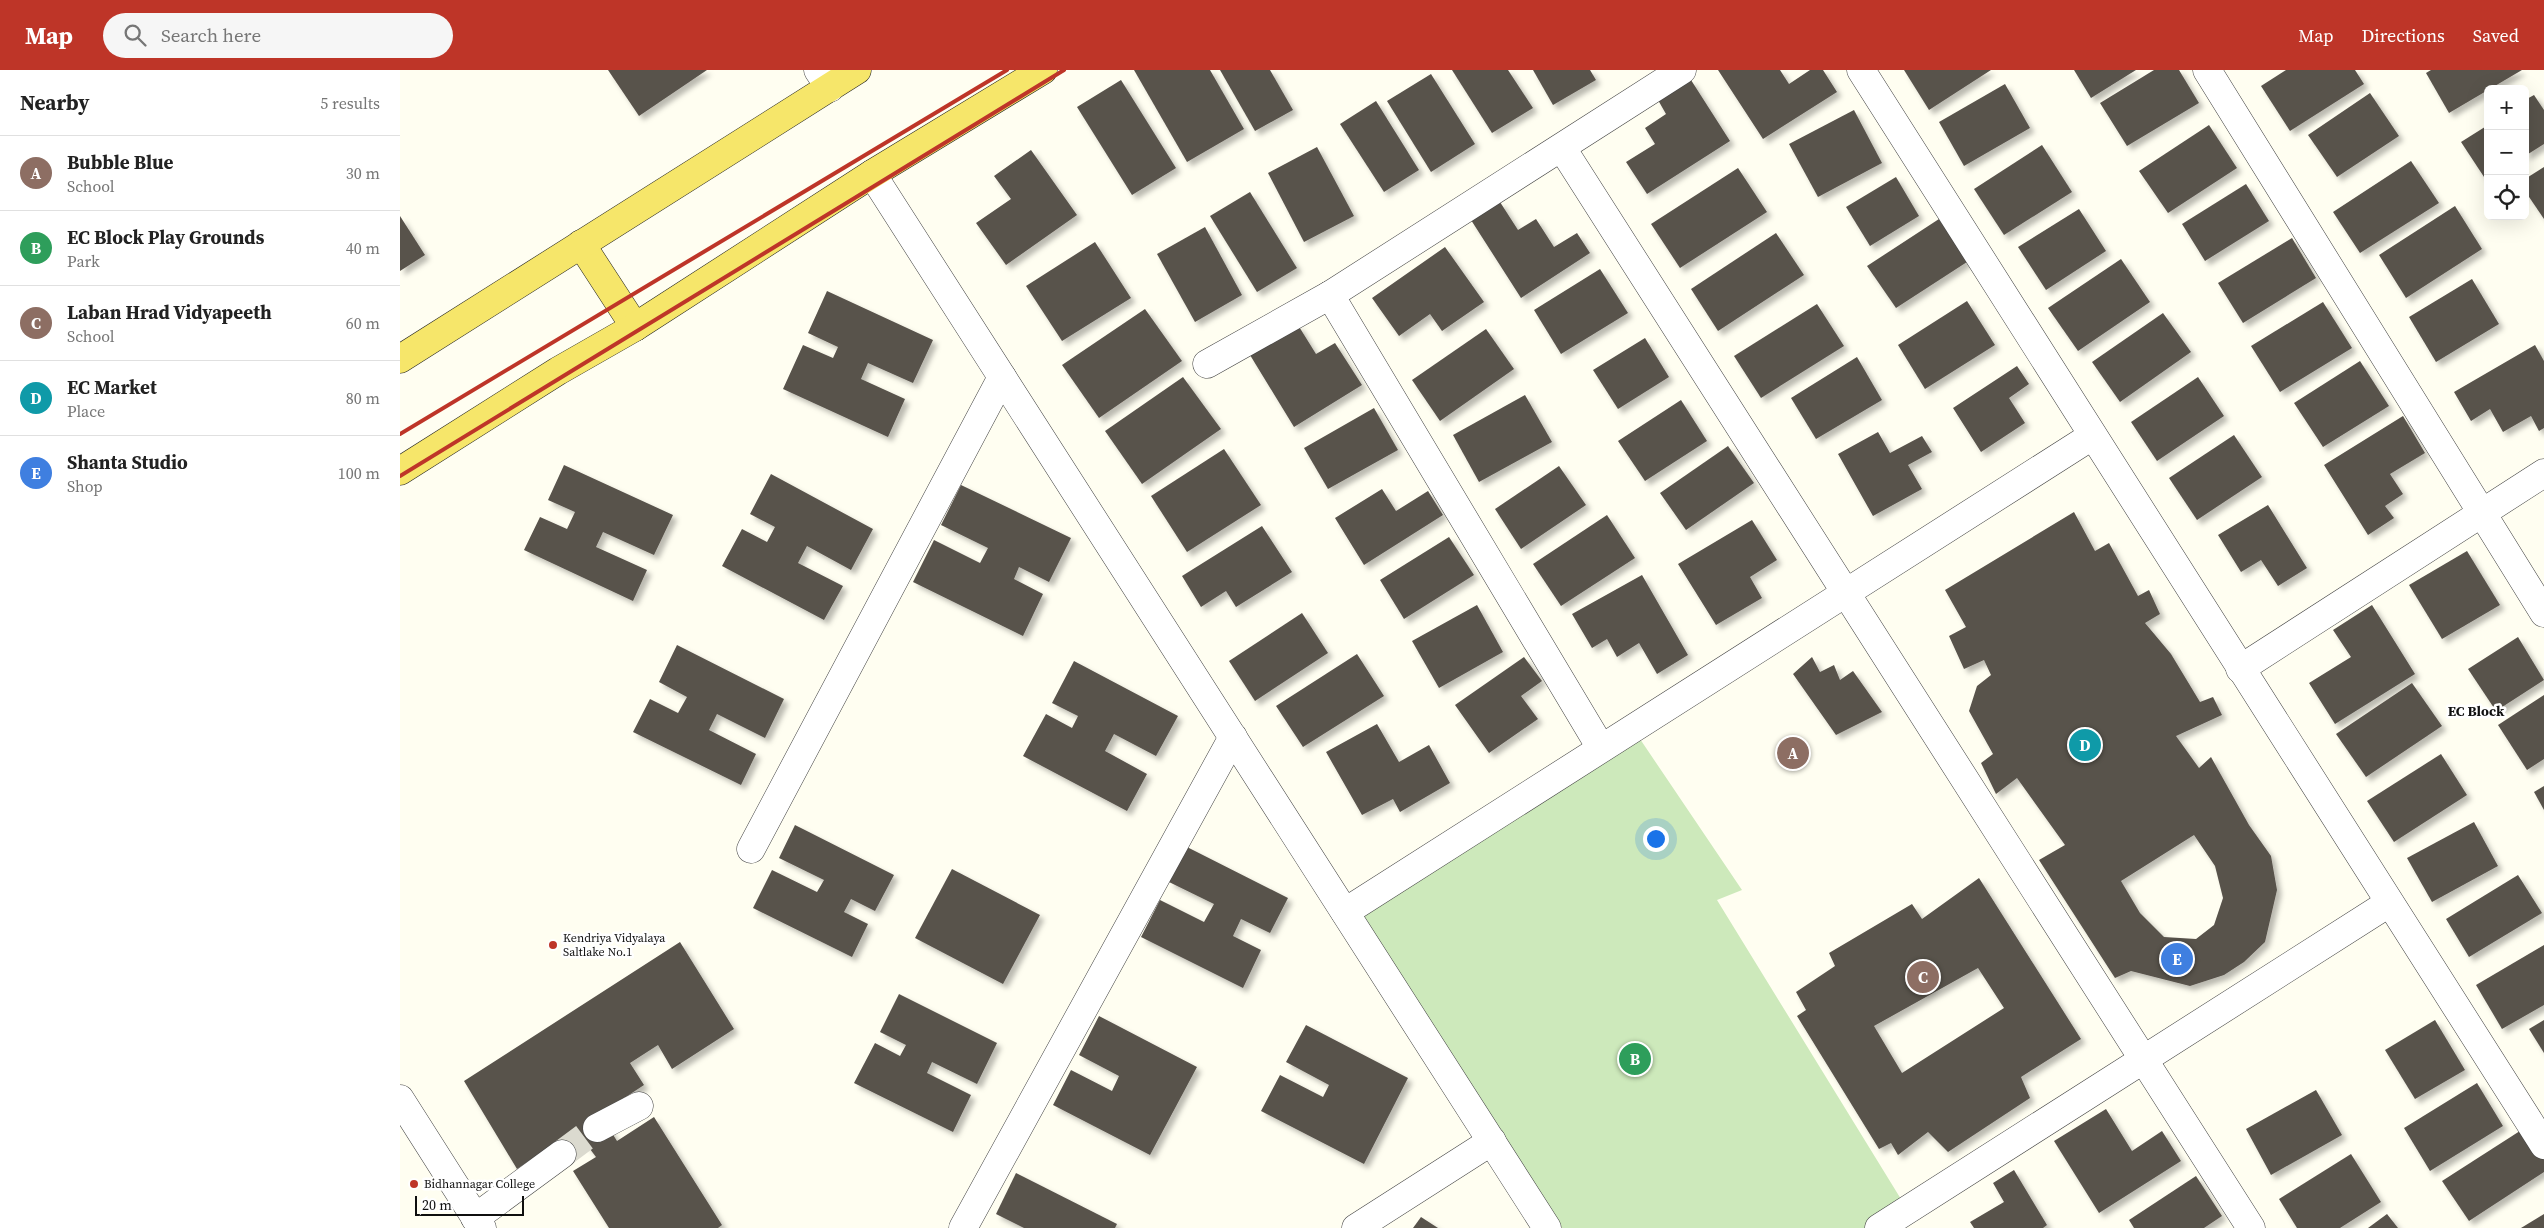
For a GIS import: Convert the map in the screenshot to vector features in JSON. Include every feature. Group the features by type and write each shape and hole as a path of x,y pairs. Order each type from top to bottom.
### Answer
{"main road":[{"path":"400,359 581,244 824,79 857,70"},
{"path":"400,471 558,371 635,327 872,174 1043,70"},
{"path":"581,244 635,327"}],"street":[{"path":"1207,364 1330,295 1682,70"},
{"path":"1861,70 2544,1145"},
{"path":"2206,70 2544,613"},
{"path":"1562,148 2252,1228"},
{"path":"872,174 1547,1228"},
{"path":"1330,295 1601,748"},
{"path":"751,849 1002,377"},
{"path":"1345,912 2092,436"},
{"path":"2240,669 2544,473"},
{"path":"963,1228 1233,737"},
{"path":"1895,1224 2144,1059 2389,903"},
{"path":"400,1099 479,1223 562,1154"},
{"path":"597,1128 639,1106"},
{"path":"1356,1228 1492,1142"}],"green space":[{"path":"1640,739 1742,890 1717,900 1904,1204 1867,1228 1562,1228 1362,914"}],"building":[{"path":"608,70 707,70 639,116"},
{"path":"1134,70 1210,70 1244,129 1187,162"},
{"path":"1220,70 1270,70 1293,110 1255,131"},
{"path":"1452,70 1508,70 1533,108 1492,133"},
{"path":"1533,70 1590,70 1596,80 1553,105"},
{"path":"1718,70 1780,70 1789,84 1810,70 1823,70 1837,92 1763,139"},
{"path":"1904,70 1991,70 1929,110"},
{"path":"2074,70 2136,70 2091,98"},
{"path":"2154,70 2179,70 2199,103 2127,146 2100,103"},
{"path":"2286,70 2355,70 2364,84 2290,131 2261,86"},
{"path":"2431,70 2522,70 2497,85 2484,85 2484,92 2449,113 2426,73"},
{"path":"1431,74 1475,144 1431,172 1387,101"},
{"path":"1121,80 1176,168 1132,195 1077,107"},
{"path":"1691,80 1730,141 1647,194 1626,162 1655,144 1645,128 1666,114 1658,100"},
{"path":"2005,84 2030,128 1964,166 1939,122"},
{"path":"2370,93 2399,136 2337,177 2308,135"},
{"path":"2534,95 2544,110 2544,144 2529,153 2529,130 2529,98"},
{"path":"1376,101 1419,170 1384,192 1340,124"},
{"path":"1854,110 1882,163 1818,197 1789,144"},
{"path":"2209,125 2237,168 2168,213 2139,171"},
{"path":"2484,128 2484,177 2461,142"},
{"path":"2042,145 2072,192 2004,235 1974,189"},
{"path":"1317,147 1354,216 1304,242 1268,173"},
{"path":"1031,150 1077,215 1006,265 976,223 1011,199 994,176"},
{"path":"2411,161 2439,203 2360,253 2333,212"},
{"path":"2544,167 2544,219 2529,197 2529,176"},
{"path":"1738,168 1767,212 1680,268 1651,224"},
{"path":"1896,177 1919,216 1870,246 1846,207"},
{"path":"2246,184 2269,221 2205,261 2182,224"},
{"path":"1250,192 1297,268 1257,292 1210,216"},
{"path":"1500,202 1518,230 1536,219 1554,247 1577,233 1590,253 1521,298 1471,220"},
{"path":"2455,206 2482,249 2406,298 2379,255"},
{"path":"2079,209 2106,251 2046,290 2018,247"},
{"path":"400,216 425,255 400,271"},
{"path":"1939,219 1967,262 1896,308 1867,266"},
{"path":"1205,227 1242,295 1195,322 1157,254"},
{"path":"1776,233 1804,275 1718,331 1691,289"},
{"path":"2292,238 2316,278 2243,323 2218,283"},
{"path":"1095,242 1131,298 1062,341 1026,286"},
{"path":"1445,247 1484,302 1442,331 1430,314 1399,336 1372,298"},
{"path":"2121,259 2150,302 2078,351 2048,308"},
{"path":"1600,269 1628,313 1561,354 1534,310"},
{"path":"2472,279 2499,324 2436,362 2409,317"},
{"path":"827,291 933,340 913,383 868,363 861,379 905,399 888,437 783,389 803,345 833,358 838,347 808,333"},
{"path":"1967,301 1995,345 1925,389 1898,345"},
{"path":"2323,302 2352,348 2280,392 2251,346"},
{"path":"1817,304 1844,346 1761,398 1734,356"},
{"path":"1145,309 1182,361 1099,418 1062,365"},
{"path":"2163,313 2191,352 2120,402 2092,362"},
{"path":"1298,325 1316,354 1335,343 1362,385 1294,427 1250,355"},
{"path":"1486,329 1514,369 1440,421 1412,380"},
{"path":"1645,338 1669,377 1618,409 1593,370"},
{"path":"2535,345 2544,361 2544,428 2539,431 2531,416 2503,432 2490,409 2471,421 2454,392"},
{"path":"1857,357 1882,400 1816,439 1791,398"},
{"path":"2360,361 2389,406 2323,447 2294,403"},
{"path":"2017,366 2029,384 2009,398 2025,423 1981,452 1953,408"},
{"path":"1183,377 1221,429 1142,484 1105,431"},
{"path":"2198,377 2224,416 2157,461 2131,422"},
{"path":"1525,395 1552,442 1479,482 1453,435"},
{"path":"1681,400 1707,441 1645,481 1618,441"},
{"path":"1374,408 1398,450 1328,489 1304,448"},
{"path":"2403,416 2425,453 2390,474 2403,494 2385,506 2394,518 2368,535 2324,465"},
{"path":"1878,432 1890,453 1922,436 1932,452 1908,465 1922,489 1873,516 1838,454"},
{"path":"2234,435 2262,477 2197,520 2169,478"},
{"path":"1728,446 1754,483 1686,530 1660,493"},
{"path":"1224,449 1261,505 1187,552 1151,496"},
{"path":"564,465 673,515 654,555 603,532 596,547 647,570 633,601 524,550 540,517 567,529 575,512 548,500"},
{"path":"1559,466 1586,505 1521,549 1495,509"},
{"path":"771,474 873,529 851,570 807,546 798,563 843,586 824,620 722,566 742,529 767,542 775,527 750,514"},
{"path":"961,485 1071,538 1049,582 1019,567 1014,579 1043,594 1023,636 913,582 934,540 980,563 988,548 941,525"},
{"path":"1382,489 1396,511 1428,491 1443,515 1364,565 1335,518"},
{"path":"2268,505 2307,568 2278,586 2261,560 2241,572 2218,535"},
{"path":"2074,512 2095,551 2109,543 2138,596 2149,590 2160,614 2145,623 2171,654 2200,702 2213,697 2222,715 2176,736 2199,768 2211,757 2249,825 2271,856 2277,890 2265,942 2244,962 2224,975 2190,986 2131,971 2115,978 2039,860 2065,845 2017,778 1996,794 1981,763 1993,754 1969,711 1977,686 1991,675 1984,660 1964,669 1949,636 1966,627 1945,590","holes":["2194,835 2215,866 2223,898 2214,925 2196,939 2164,937 2140,913 2121,881"]},
{"path":"1607,515 1635,558 1561,606 1533,564"},
{"path":"1752,520 1777,560 1750,577 1762,598 1716,625 1678,564"},
{"path":"1262,526 1292,572 1236,607 1226,591 1201,607 1182,576"},
{"path":"1449,537 1474,575 1404,619 1380,580"},
{"path":"2467,551 2500,605 2442,639 2409,585"},
{"path":"1642,575 1688,655 1657,674 1639,643 1617,657 1607,639 1592,648 1572,614"},
{"path":"1477,605 1503,652 1439,688 1412,641"},
{"path":"2372,605 2415,674 2335,724 2309,683 2351,657 2333,630"},
{"path":"1302,613 1328,653 1255,701 1229,661"},
{"path":"2518,637 2544,680 2496,711 2468,669"},
{"path":"677,645 784,699 765,738 717,714 709,730 756,754 741,785 633,732 650,699 678,713 687,697 659,682"},
{"path":"1357,654 1384,696 1303,747 1276,706"},
{"path":"1524,657 1542,681 1521,696 1538,719 1489,753 1455,705"},
{"path":"1812,657 1820,672 1834,665 1840,680 1853,671 1882,712 1836,735 1793,674"},
{"path":"1074,661 1178,716 1156,756 1114,734 1105,751 1147,774 1127,811 1023,756 1046,714 1072,728 1078,716 1052,703"},
{"path":"2412,683 2442,726 2366,777 2336,734"},
{"path":"2544,695 2544,759 2527,770 2498,725"},
{"path":"1377,724 1399,762 1429,745 1450,783 1400,812 1393,799 1362,815 1326,752"},
{"path":"2441,754 2467,795 2394,842 2367,801"},
{"path":"2544,786 2544,810 2534,792"},
{"path":"2474,822 2498,866 2432,902 2407,858"},
{"path":"795,825 894,875 875,911 851,899 844,912 868,924 852,957 753,908 772,870 817,892 824,880 779,858"},
{"path":"1187,847 1288,898 1270,933 1241,919 1233,936 1261,950 1243,988 1141,937 1160,900 1204,922 1214,904 1169,882"},
{"path":"952,869 1040,915 1003,984 915,938"},
{"path":"2518,875 2542,913 2469,957 2446,919"},
{"path":"1979,878 2081,1039 2021,1077 2030,1098 1948,1152 1928,1132 1898,1155 1891,1143 1879,1149 1797,1016 1806,1010 1796,992 1835,966 1829,953 1912,904 1922,919","holes":["1978,968 2004,1008 1902,1073 1874,1026"]},
{"path":"680,942 734,1029 672,1069 658,1045 630,1063 644,1085 600,1114 617,1141 654,1117 722,1225 718,1228 609,1228 573,1171 596,1157 575,1129 517,1169 464,1081"},
{"path":"2544,945 2544,1005 2502,1029 2476,985"},
{"path":"899,994 997,1043 977,1084 932,1062 927,1073 971,1095 953,1132 854,1083 875,1043 900,1056 906,1045 880,1032"},
{"path":"1099,1016 1197,1067 1150,1155 1053,1105 1071,1070 1112,1091 1119,1076 1079,1055"},
{"path":"2435,1020 2465,1070 2415,1099 2385,1050"},
{"path":"2544,1020 2544,1053 2529,1029"},
{"path":"1306,1025 1408,1078 1364,1164 1261,1111 1280,1075 1323,1097 1329,1085 1286,1062"},
{"path":"2477,1083 2503,1126 2430,1171 2404,1128"},
{"path":"2316,1090 2342,1135 2271,1175 2246,1129"},
{"path":"2106,1109 2132,1151 2162,1131 2181,1161 2099,1213 2054,1141"},
{"path":"2523,1129 2544,1160 2544,1172 2469,1221 2442,1181"},
{"path":"2351,1154 2381,1202 2340,1228 2297,1228 2279,1199"},
{"path":"2014,1170 2047,1225 2043,1228 1974,1228 1970,1222 2004,1202 1993,1183"},
{"path":"1016,1173 1117,1224 1115,1228 1024,1228 996,1214"},
{"path":"2196,1176 2222,1216 2204,1228 2134,1228 2129,1220"},
{"path":"2387,1214 2398,1228 2368,1228"},
{"path":"2544,1214 2544,1228 2521,1228"},
{"path":"1421,1217 1438,1228 1413,1228"}],"tunnel":[{"path":"562,1154 597,1128"}],"railway":[{"path":"400,434 1007,70"},
{"path":"400,476 1064,70"}],"place":[{"name":"EC Market","path":"2085,745"},
{"name":"Bubble Blue","path":"1793,753"},
{"name":"Kendriya Vidyalaya Saltlake No.1","path":"553,945"},
{"name":"Shanta Studio","path":"2177,959"},
{"name":"Laban Hrad Vidyapeeth","path":"1923,977"},
{"name":"EC Block Play Grounds","path":"1635,1059"},
{"name":"Bidhannagar College","path":"414,1184"}],"district":[{"name":"EC Block","path":"2476,711"}]}
